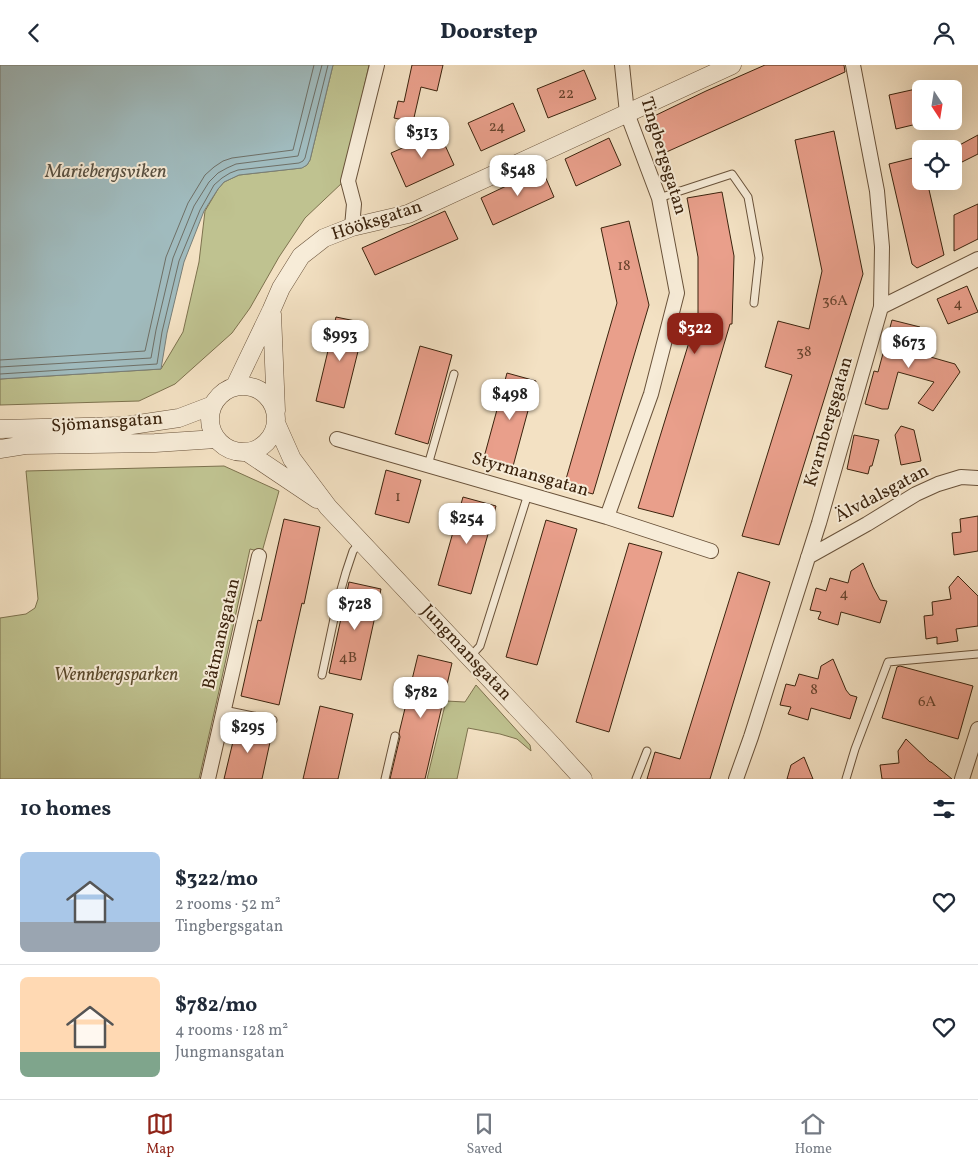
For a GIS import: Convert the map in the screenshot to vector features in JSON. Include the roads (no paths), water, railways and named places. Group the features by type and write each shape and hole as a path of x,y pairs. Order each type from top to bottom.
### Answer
{"street":[{"path":"352,227 354,204 348,181 377,65"},
{"name":"Tingbergsgatan","path":"607,517 651,394 676,293 659,198 627,113 622,65"},
{"name":"Hööksgatan","path":"235,386 281,288 301,257 324,238 352,227 408,214 732,65"},
{"name":"Kvarnbergsgatan","path":"736,779 819,523 881,307 882,247 877,191 853,65"},
{"path":"881,307 978,259"},
{"name":"Hööksgatan","path":"271,311 276,419"},
{"path":"235,386 259,390 273,404 276,419 274,432 269,440 263,446 247,452 235,452 225,447 216,439 210,423 210,414 217,399 235,386"},
{"name":"Sjömansgatan","path":"0,429 125,425 179,418 213,405"},
{"name":"Jungmansgatan","path":"276,419 292,459 328,507 583,779"},
{"name":"Sjömansgatan","path":"0,449 25,445 155,443 216,439"},
{"name":"Styrmansgatan","path":"337,439 607,517 711,551"},
{"name":"Jungmansgatan","path":"247,452 328,507"},
{"name":"Älvdalsgatan","path":"808,557 916,494 938,484 961,477 978,478"},
{"name":"Båtmansgatan","path":"208,779 259,556"},
{"path":"962,779 978,729"}],"lane":[{"path":"659,198 732,174 748,197 754,232 758,258 754,303"},
{"path":"428,465 454,374"},
{"name":"Sjömansgatan","path":"0,443 25,445"},
{"path":"470,658 480,646 528,494"},
{"path":"322,675 346,572 353,551 360,542"},
{"path":"846,779 853,754 888,662 978,654"},
{"path":"224,711 274,720"},
{"path":"385,779 395,736"},
{"path":"636,779 647,751"}],"water":[{"name":"Mariebergsviken","path":"0,65 333,65 310,160 307,165 302,168 239,175 224,182 204,211 184,262 167,333 161,369 0,379"}],"park label":[{"name":"Wennbergsparken","path":"116,675"}]}
